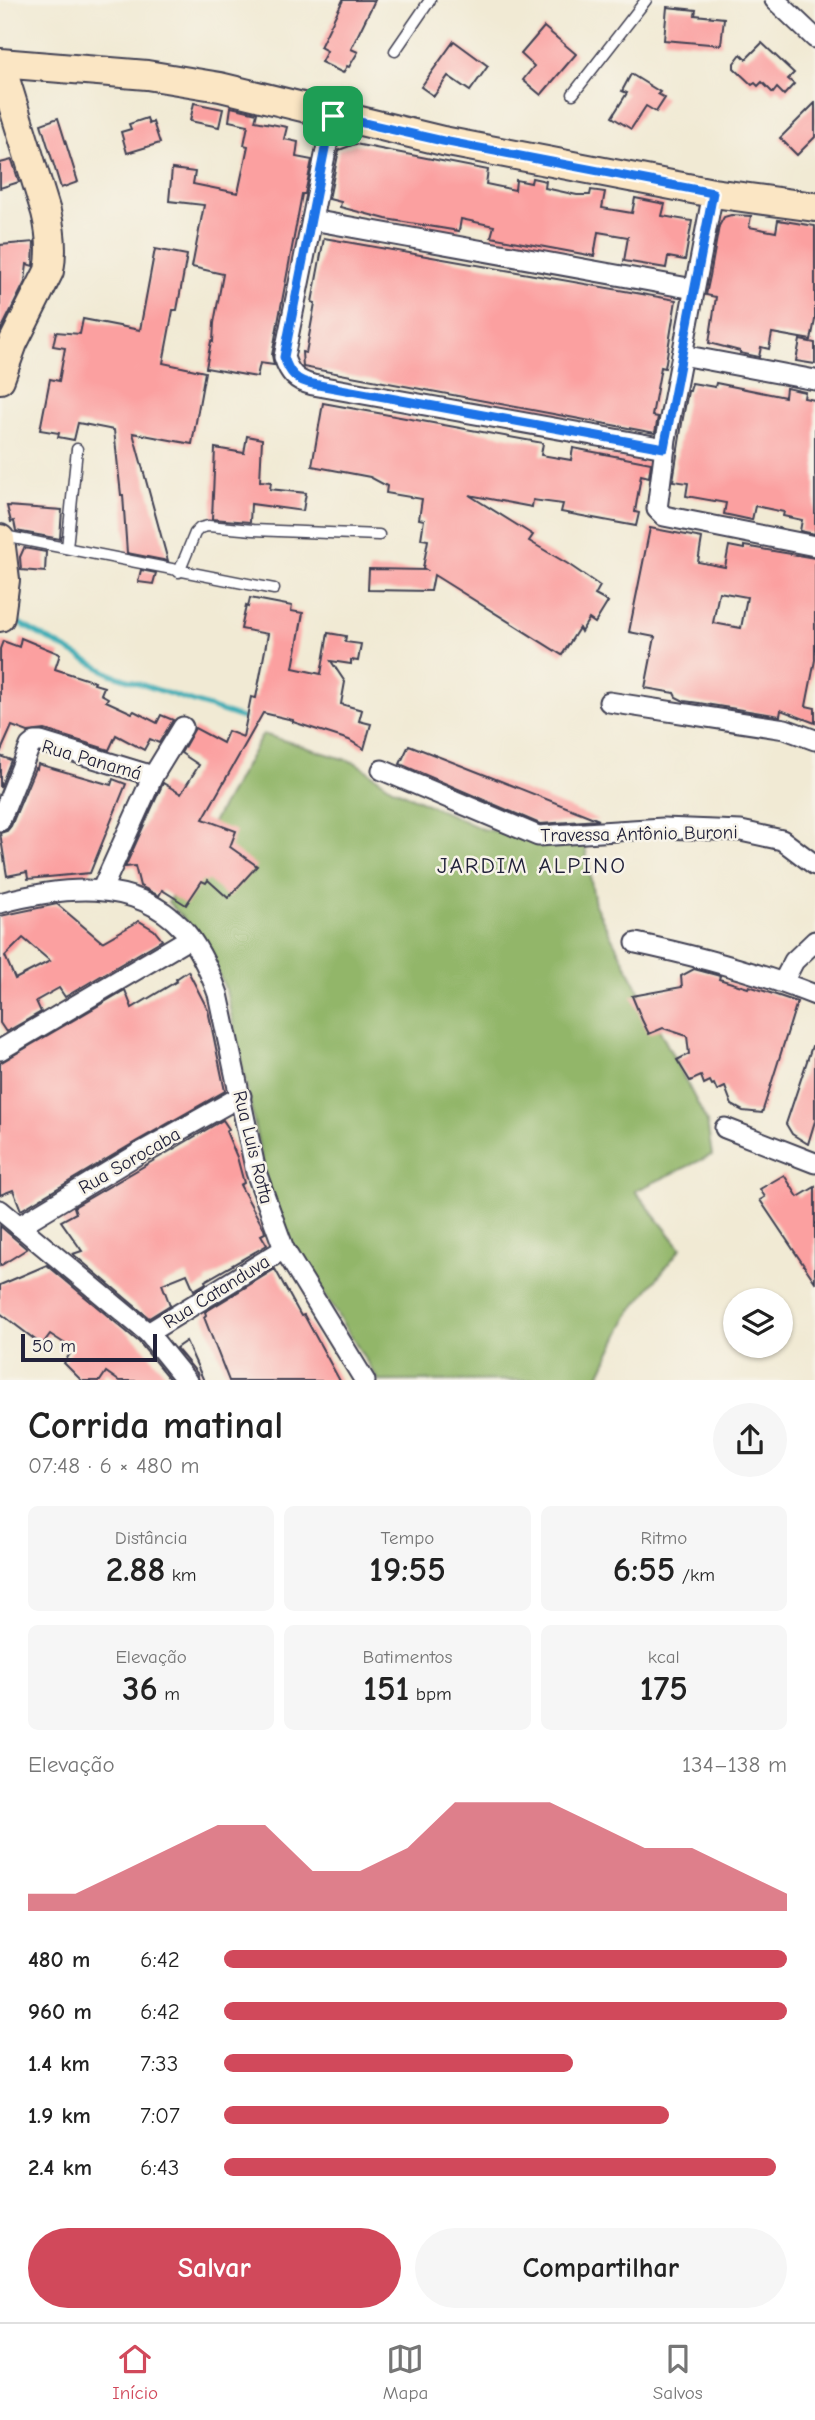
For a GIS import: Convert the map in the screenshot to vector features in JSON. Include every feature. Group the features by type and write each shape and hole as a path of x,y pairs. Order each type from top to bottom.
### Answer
{"main road":[{"path":"0,379 13,343 49,271 52,258 46,212 0,63 148,75 220,87 443,141 713,193 815,207"},
{"path":"0,617 2,553"}],"street":[{"path":"775,0 815,38"},
{"path":"333,116 284,357 288,371 301,382 664,448"},
{"path":"713,193 664,448 656,504 661,515 815,546"},
{"path":"312,220 694,289"},
{"path":"682,355 815,380"},
{"path":"608,702 785,729 815,740"},
{"path":"102,890 153,776 183,727"},
{"name":"Rua Panamá","path":"0,821 30,746 35,742 153,776"},
{"name":"Travessa Antônio Buroni","path":"382,770 538,836 663,828 741,831 782,840 815,865"},
{"name":"Rua Luis Rotta","path":"0,903 63,890 102,890 137,898 158,909 167,914 190,938 218,994 256,1172 284,1250 365,1380"},
{"path":"0,1050 190,938"},
{"path":"783,982 794,961 815,941"},
{"path":"636,943 687,954 783,982 815,995"},
{"name":"Rua Sorocaba","path":"19,1226 142,1151 241,1096"},
{"path":"724,1128 815,1163"},
{"path":"0,1210 148,1333 186,1380"},
{"name":"Rua Catanduva","path":"148,1333 284,1250"}],"lane":[{"path":"395,51 430,0"},
{"path":"573,94 646,0"},
{"path":"67,548 77,449"},
{"path":"179,572 195,533 201,528 379,535"},
{"path":"2,553 67,548 274,589"}],"green space":[{"path":"263,734 356,763 392,788 482,829 585,845 595,905 707,1122 712,1155 635,1191 681,1248 629,1314 597,1380 378,1380 292,1243 267,1184 226,990 201,937 168,902"}],"building":[{"path":"343,0 375,0 351,49 358,52 343,73 321,62 327,51 320,47"},
{"path":"667,7 696,10 695,15 724,18 721,45 664,40"},
{"path":"544,27 576,54 541,95 523,80 534,66 521,54"},
{"path":"454,41 488,66 470,91 448,76 434,96 421,87"},
{"path":"762,43 794,73 788,79 794,84 784,95 777,88 773,93 762,82 758,86 755,83 752,85 734,68 734,63 741,54 746,59"},
{"path":"631,74 665,98 656,112 646,106 631,129 612,117 627,93 622,91"},
{"path":"194,103 223,109 219,127 190,121"},
{"path":"815,103 815,137 797,155 780,138"},
{"path":"231,107 257,113 255,121 287,127 284,139 298,142 296,157 312,160 305,194 302,194 272,355 274,365 260,363 257,377 206,368 211,341 213,342 223,274 192,267 204,205 169,201 172,169 195,172 193,184 238,193 248,146 244,145 248,125 229,121"},
{"path":"58,118 78,182 61,188 41,124"},
{"path":"147,118 149,124 153,122 160,143 127,153 121,132 131,129 129,124"},
{"path":"355,144 488,170 486,184 515,190 516,180 531,183 532,178 546,181 545,188 577,195 590,195 591,190 605,192 602,208 632,213 635,198 665,204 662,216 692,221 685,260 668,257 666,268 624,261 628,237 598,232 594,256 491,237 494,226 461,219 459,231 386,219 340,207 341,202 329,199 339,150"},
{"path":"12,160 19,182 0,188 0,163"},
{"path":"751,216 749,227 776,232 778,220 815,226 815,320 811,340 772,333 769,349 761,347 759,357 709,343 716,297 706,295 719,226 724,217"},
{"path":"324,238 676,300 665,368 661,367 652,416 658,417 655,433 303,367 302,352 306,353"},
{"path":"34,242 33,266 27,264 25,282 0,332 0,245"},
{"path":"155,249 187,255 177,310 173,310 163,363 205,372 192,444 133,433 168,561 127,553 123,495 114,430 78,423 74,440 58,437 59,433 40,430 50,379 59,381 65,348 53,346 56,332 80,334 83,319 140,330"},
{"path":"800,340 815,343 815,364 796,361"},
{"path":"692,383 715,387 716,383 785,397 786,388 805,392 804,398 815,400 815,534 800,531 802,520 783,516 784,512 755,506 752,520 724,514 726,503 686,496 688,483 673,481 688,391"},
{"path":"323,403 543,443 541,455 571,460 573,448 651,463 649,477 641,475 635,512 639,513 636,526 561,512 563,504 533,500 532,507 469,495 533,535 529,541 600,586 595,595 608,602 595,623 589,619 581,632 579,628 562,655 434,575 431,591 368,590 369,569 426,570 423,568 428,540 421,539 424,520 419,519 422,499 386,493 387,486 370,477 312,466"},
{"path":"247,436 262,439 260,481 271,482 270,489 306,493 303,511 251,504 250,522 212,519 215,448 244,453"},
{"path":"7,506 62,510 60,539 16,531"},
{"path":"650,528 702,538 698,562 725,567 729,546 815,558 815,660 806,706 815,708 815,723 781,710 780,716 684,701 674,693 645,688 655,637 629,632","holes":["719,592 747,597 741,628 713,623"]},
{"path":"24,548 46,552 45,572 21,570 20,557"},
{"path":"141,570 156,573 153,584 138,582"},
{"path":"250,598 292,606 291,611 303,613 293,668 321,674 328,633 346,636 345,642 361,644 358,661 351,660 351,664 331,661 345,682 341,704 362,710 359,721 371,724 364,749 349,740 293,720 263,713 203,819 236,831 230,847 257,866 228,898 208,880 206,883 202,881 186,905 162,890 159,896 140,886 135,866 125,867 163,783 181,794 199,765 181,753 195,728 223,743 228,731 243,737 251,697 256,698 268,634 241,629"},
{"path":"21,638 60,654 55,669 104,687 101,694 108,698 106,701 157,723 161,715 173,720 159,743 150,739 144,750 116,735 109,750 45,730 28,732 12,726 0,753 0,649 3,641 19,647"},
{"path":"409,745 599,820 540,824 400,764"},
{"path":"0,756 11,760 0,788"},
{"path":"38,764 111,785 113,779 126,784 90,873 28,879 27,872 7,876 0,833 11,826"},
{"path":"57,904 102,942 139,921 154,930 162,940 65,997 59,988 36,1001 41,1012 6,1032 0,1023 0,916","holes":["23,938 50,961 15,979 5,956"]},
{"path":"694,969 797,1002 762,1113 743,1111 732,1105 725,1087 717,1091 710,1081 704,1084 701,1076 690,1081 677,1060 689,1054 687,1036 663,1028 649,1034 642,1020 632,996 682,987 681,976"},
{"path":"188,971 208,1010 225,1091 21,1210 13,1190 0,1195 0,1063 125,990 132,1008 177,981 176,979"},
{"path":"812,1046 815,1046 815,1121 808,1144 792,1134 786,1124"},
{"path":"223,1120 229,1129 226,1131 244,1183 240,1185 264,1229 265,1233 261,1235 267,1245 194,1290 187,1274 162,1284 170,1305 149,1318 73,1254 82,1251 61,1221 76,1213 74,1207"},
{"path":"784,1175 798,1197 815,1187 815,1282 760,1200 765,1197 760,1189"},
{"path":"0,1226 27,1249 0,1266"},
{"path":"47,1265 139,1342 170,1380 118,1380 106,1372 101,1380 81,1380 64,1363 73,1349 50,1334 42,1345 0,1313 0,1285"},
{"path":"275,1269 339,1380 229,1380 204,1317 205,1312"},
{"path":"186,1341 204,1380 199,1380 197,1373 176,1348"}],"waterway":[{"path":"8,617 113,675 242,718"}],"district":[{"name":"JARDIM ALPINO","path":"532,865"}],"route":[{"path":"333,116 443,141 713,193 664,448 301,382 288,371 284,357 333,116"}]}
